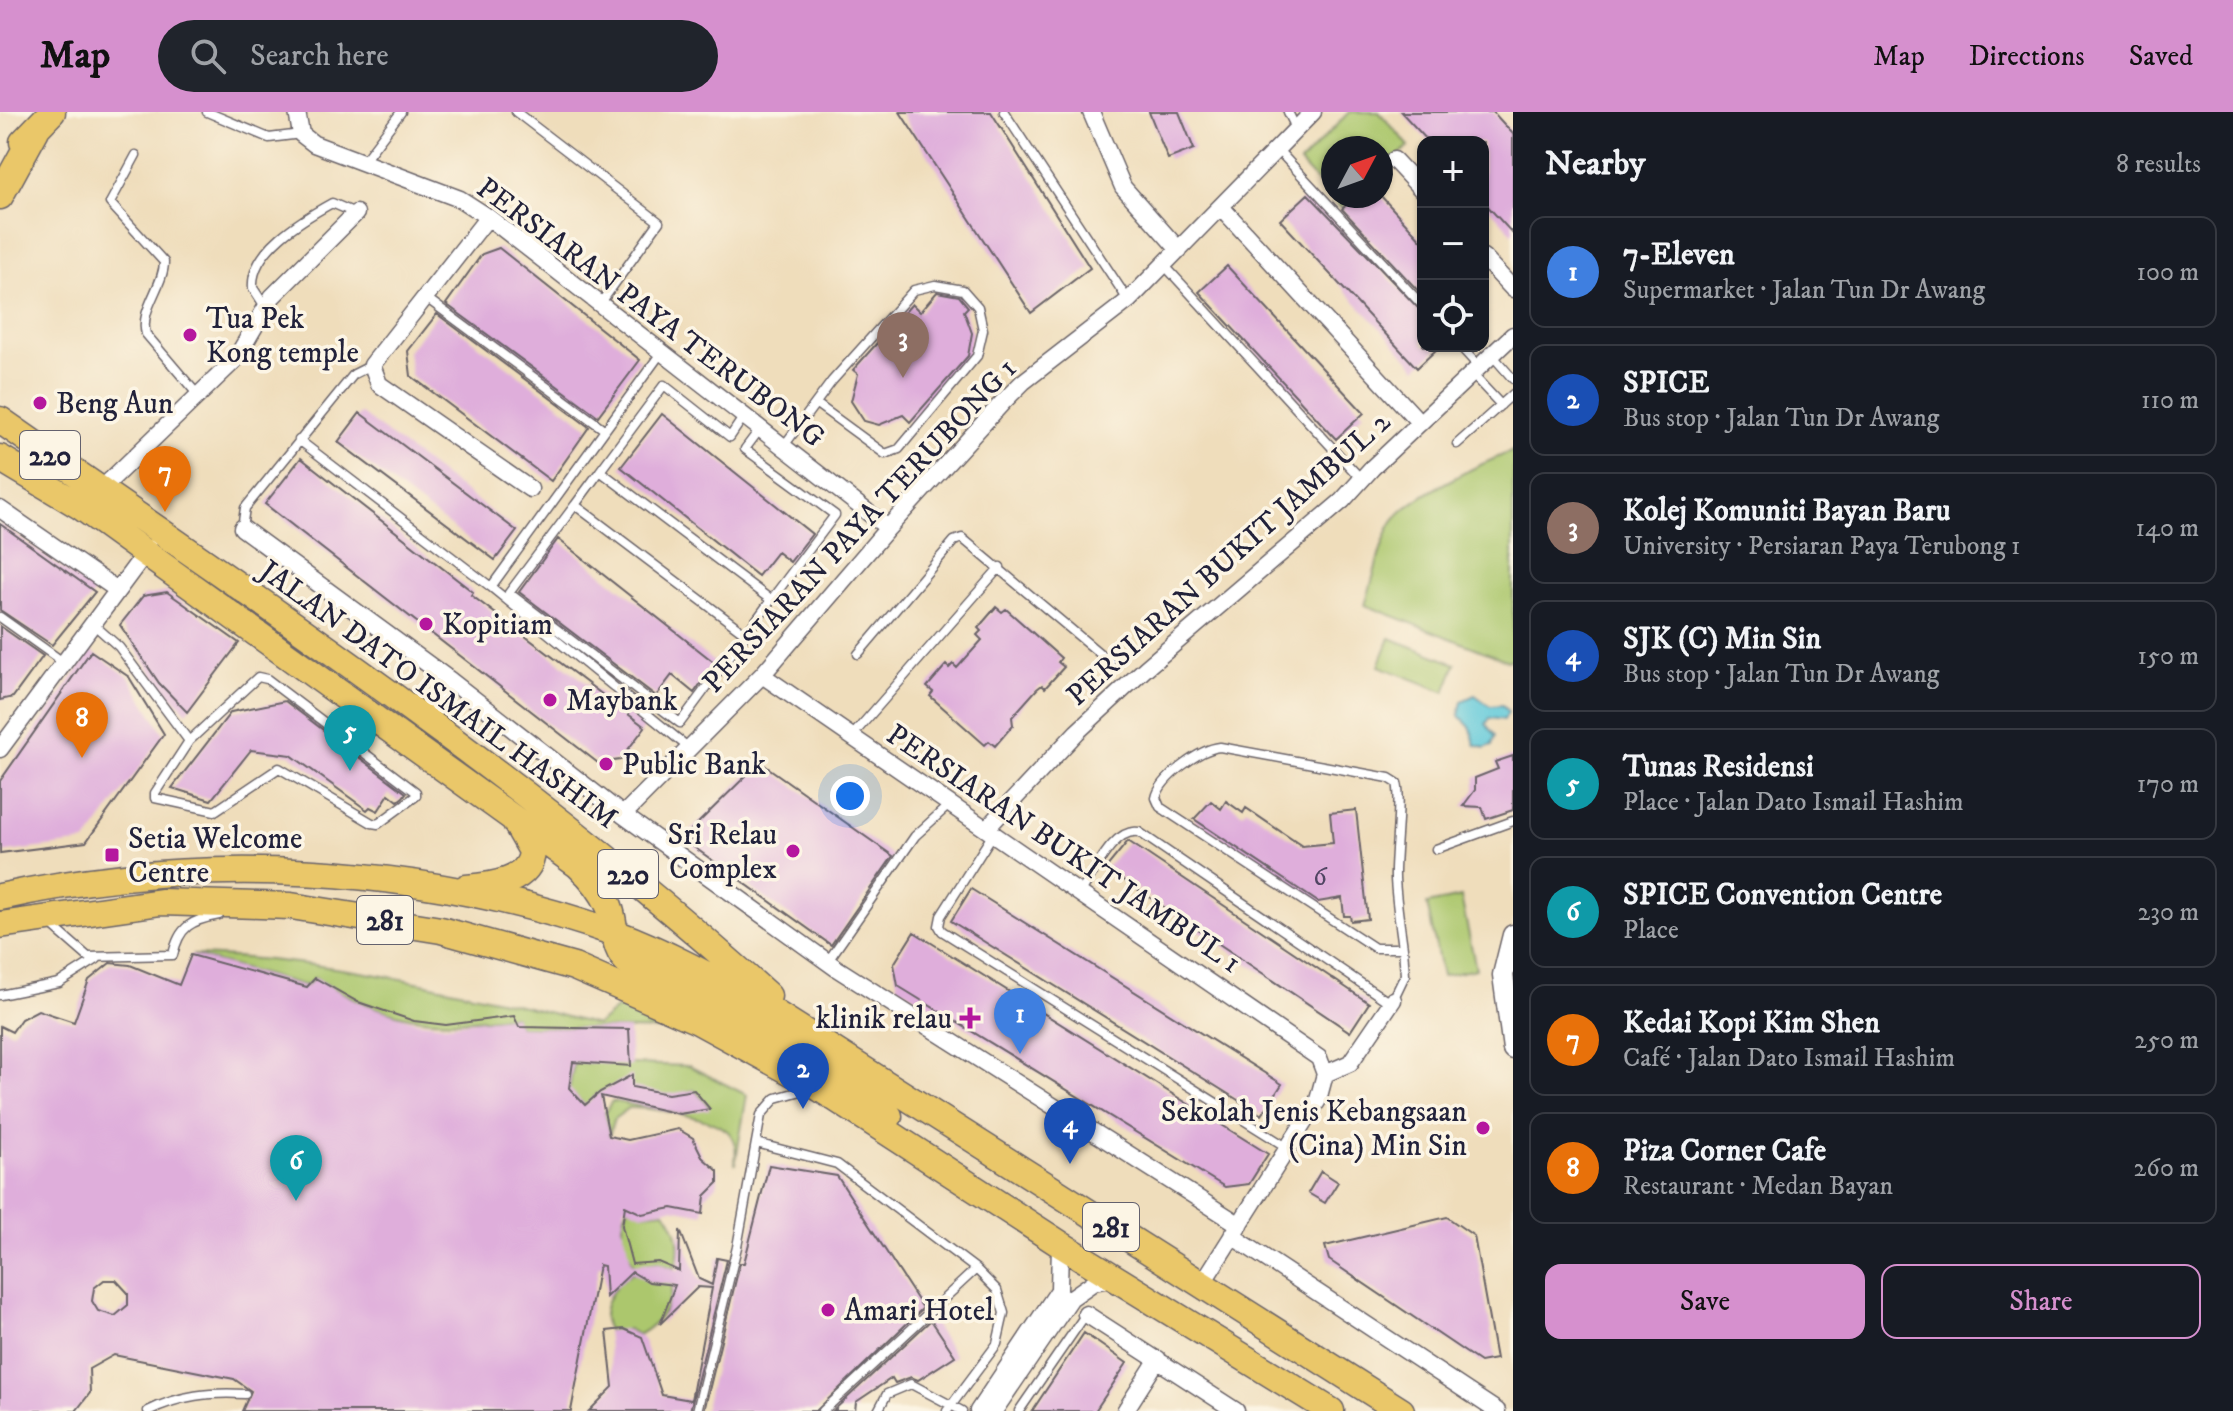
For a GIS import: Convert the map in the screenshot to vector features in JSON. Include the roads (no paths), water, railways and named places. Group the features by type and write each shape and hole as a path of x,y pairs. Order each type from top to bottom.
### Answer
{"main road":[{"path":"0,163 44,121"},
{"path":"0,196 44,121"},
{"name":"JALAN DATO ISMAIL HASHIM","path":"0,420 163,531 610,858 821,1044"},
{"name":"JALAN DATO ISMAIL HASHIM","path":"0,458 80,506 586,872 604,896 619,953 634,968 756,1027 833,1074 873,1103 960,1179"},
{"path":"446,890 495,884 527,868 532,857 530,845 506,813"},
{"name":"281","path":"0,897 62,884 144,874 234,871 344,875 446,890 615,934 715,978 1401,1411"},
{"name":"281","path":"0,925 161,902 291,906 441,930 574,967 698,1021 818,1087 1060,1244 1331,1411"}],"street":[{"path":"297,112 301,134"},
{"path":"1091,112 1123,187 1179,250"},
{"name":"PERSIARAN PAYA TERUBONG 1","path":"623,815 762,675 888,528 1023,382 1129,300 1313,112"},
{"name":"PERSIARAN PAYA TERUBONG","path":"301,134 314,144 460,199 488,217 888,528"},
{"path":"1394,160 1417,185"},
{"path":"1221,207 1420,423"},
{"path":"80,506 101,490 235,360 272,297 356,213"},
{"path":"488,217 372,365 379,384 530,489"},
{"path":"1489,263 1513,289"},
{"name":"PERSIARAN BUKIT JAMBUL 2","path":"990,831 1123,689 1342,501 1513,335"},
{"path":"0,509 116,589"},
{"path":"242,528 451,681 623,815 827,962 1236,1231 1497,1411"},
{"path":"3,740 163,531"},
{"name":"PERSIARAN BUKIT JAMBUL 1","path":"762,675 1313,1053 1325,1074"},
{"path":"423,720 451,681"},
{"path":"1513,935 1503,975 1513,1049"},
{"path":"1202,1284 1318,1100 1325,1074 1350,1063 1391,1002"},
{"path":"994,1411 1065,1294 1060,1244"},
{"path":"978,1411 1065,1294 1094,1282 1116,1278"},
{"path":"1086,1314 1236,1411"},
{"path":"1125,1411 1158,1359"}],"lane":[{"path":"207,112 269,138 301,134"},
{"path":"362,163 401,112"},
{"path":"516,112 659,222 600,304"},
{"path":"1004,112 1129,300"},
{"path":"1288,112 1296,128"},
{"path":"1277,148 1417,300"},
{"path":"136,155 110,203 164,262 164,274 143,325 146,334 197,394"},
{"path":"266,308 253,288 257,263 294,228 332,203 356,213"},
{"path":"1165,266 1362,480"},
{"path":"783,447 818,405 832,381 914,290 935,285 963,290 978,307 983,330 977,356 899,449 885,454 818,405"},
{"path":"425,296 605,430"},
{"path":"1464,352 1501,405"},
{"path":"491,587 661,353"},
{"path":"1492,355 1513,379"},
{"path":"242,528 245,508 299,440 354,374 372,365"},
{"path":"744,416 730,437 664,385 509,593 680,723 835,515 745,449 760,429"},
{"path":"1457,444 1513,394"},
{"path":"299,440 491,587 689,748"},
{"path":"600,471 771,600"},
{"path":"575,505 746,634"},
{"path":"858,654 954,541 962,538 1110,662"},
{"path":"852,736 1000,567"},
{"path":"0,617 63,662"},
{"path":"92,623 119,647 189,741"},
{"path":"258,677 267,679 416,792 416,796 378,824 372,823 279,768 215,811 155,798 155,793 189,741 258,677"},
{"path":"1080,893 1118,837 1131,830 1139,832 1391,1002 1405,975 1403,948 1395,880 1395,819 1400,792 1397,783 1389,778 1220,747 1202,752 1157,791 1160,807 1375,948 1403,948"},
{"path":"827,962 915,836 950,804"},
{"path":"1436,849 1513,821"},
{"path":"990,831 941,916 939,926 942,931 1288,1148"},
{"path":"43,917 80,953 97,959 173,955 178,935 190,922 219,915 263,915 291,906"},
{"path":"0,995 59,983 97,959"},
{"path":"697,1411 737,1247 764,1108 776,1098 818,1087"},
{"path":"756,1143 837,1164 976,1269 997,1290 1004,1313 997,1344 949,1408"},
{"path":"823,1411 976,1269"},
{"path":"1019,1411 1086,1314"},
{"path":"878,1411 887,1394 911,1384 949,1408 962,1411"},
{"path":"148,1411 206,1393 245,1394"}],"water":[{"path":"1475,695 1490,706 1502,705 1508,712 1504,720 1490,718 1486,724 1495,736 1492,745 1485,748 1475,745 1471,728 1459,716 1462,701"}],"place":[{"name":"Tua Pek Kong temple","path":"190,335"},
{"name":"Kolej Komuniti Bayan Baru","path":"903,378"},
{"name":"Beng Aun","path":"40,403"},
{"name":"Kedai Kopi Kim Shen","path":"165,512"},
{"name":"Kopitiam","path":"426,624"},
{"name":"Maybank","path":"550,700"},
{"name":"Piza Corner Cafe","path":"82,758"},
{"name":"Public Bank","path":"606,764"},
{"name":"Tunas Residensi","path":"350,771"},
{"name":"Sri Relau Complex","path":"793,851"},
{"name":"Setia Welcome Centre","path":"112,855"},
{"name":"klinik relau","path":"970,1018"},
{"name":"7-Eleven","path":"1020,1054"},
{"name":"SPICE","path":"803,1109"},
{"name":"Sekolah Jenis Kebangsaan (Cina) Min Sin","path":"1483,1128"},
{"name":"SJK (C) Min Sin","path":"1070,1164"},
{"name":"SPICE Convention Centre","path":"296,1201"},
{"name":"Amari Hotel","path":"828,1310"}]}
